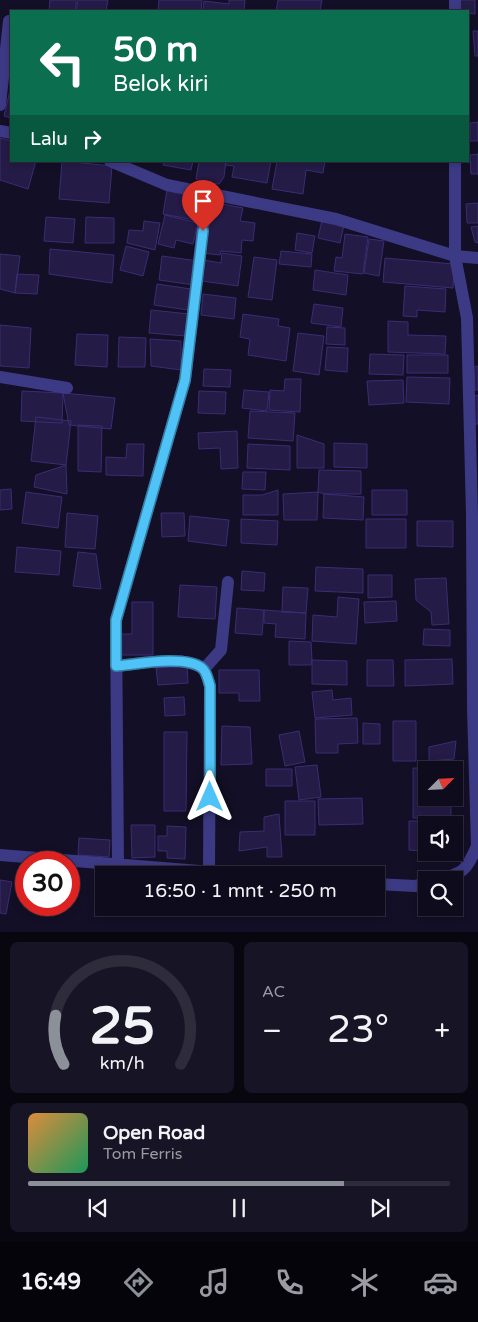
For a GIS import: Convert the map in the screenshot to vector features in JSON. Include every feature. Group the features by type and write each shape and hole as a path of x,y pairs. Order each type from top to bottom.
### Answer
{"street":[{"path":"0,105 9,21"},
{"path":"112,162 166,185 336,218 455,256 478,258"},
{"path":"455,162 455,256 467,318 472,514 473,709 478,846 468,865 461,871"},
{"path":"118,864 116,620 185,380 207,193"},
{"path":"0,377 67,388"},
{"path":"204,669 221,650 228,582"},
{"path":"116,666 181,661 193,663 204,669 210,686 209,866"},
{"path":"0,855 141,866"},
{"path":"385,884 418,885"}],"building":[{"path":"50,0 76,0 76,10 49,10"},
{"path":"78,0 108,0 106,10 76,10"},
{"path":"159,0 202,0 201,10 158,10"},
{"path":"229,0 245,0 244,10 203,10 204,1 229,4"},
{"path":"278,0 322,0 320,10 276,10"},
{"path":"459,0 475,0 475,14 469,13 469,10 458,10"},
{"path":"473,31 478,31 478,56 475,56"},
{"path":"10,90 10,118 4,116"},
{"path":"478,122 478,141 470,141 470,123"},
{"path":"0,138 10,141 10,162 36,162 28,189 0,180"},
{"path":"478,154 478,174 471,174 470,155"},
{"path":"62,162 112,166 109,203 59,199"},
{"path":"164,162 193,162 191,170 163,165"},
{"path":"199,162 226,162 224,177 219,184 203,183 196,179"},
{"path":"226,162 271,162 267,183 232,177 234,166 225,165"},
{"path":"277,162 325,162 323,173 306,170 303,194 272,189"},
{"path":"167,190 183,193 182,202 203,205 200,221 163,214"},
{"path":"212,202 243,208 240,221 255,223 253,241 242,240 241,253 221,251 220,255 202,253"},
{"path":"478,203 478,223 467,223 466,204"},
{"path":"165,215 198,223 193,244 176,240 174,248 158,244"},
{"path":"46,217 75,219 73,243 44,241"},
{"path":"86,217 114,218 114,243 85,243"},
{"path":"322,220 344,225 340,243 318,238"},
{"path":"144,221 160,223 155,250 127,243 129,230 143,231"},
{"path":"478,226 478,243 475,242 471,227"},
{"path":"297,233 315,236 312,253 295,250"},
{"path":"345,234 368,237 363,274 334,271 336,257 342,258"},
{"path":"369,239 384,241 379,276 364,273"},
{"path":"126,246 149,252 143,276 120,270"},
{"path":"50,249 114,255 112,283 49,274"},
{"path":"281,251 312,254 311,267 279,264"},
{"path":"222,253 242,256 238,286 202,281 204,260 221,263"},
{"path":"0,254 20,256 15,293 0,289"},
{"path":"162,256 198,261 194,285 159,280"},
{"path":"254,257 277,260 272,300 248,297"},
{"path":"385,258 454,264 453,288 383,282"},
{"path":"315,270 348,275 346,295 313,290"},
{"path":"17,274 39,275 37,294 15,293"},
{"path":"157,284 191,289 188,310 154,305"},
{"path":"405,286 446,289 445,312 417,310 417,317 403,316"},
{"path":"203,294 236,298 234,319 201,315"},
{"path":"314,304 343,308 341,327 311,323"},
{"path":"151,310 189,314 186,336 149,333"},
{"path":"243,314 279,319 278,326 290,328 286,361 248,355 250,339 240,337"},
{"path":"388,321 408,322 408,335 446,336 445,354 388,352"},
{"path":"0,325 31,328 29,368 0,366"},
{"path":"327,327 345,328 345,345 326,344"},
{"path":"298,333 324,336 319,375 293,371"},
{"path":"77,334 108,335 107,367 75,365"},
{"path":"119,337 146,338 145,367 118,367"},
{"path":"150,339 181,341 181,370 151,366"},
{"path":"327,347 348,348 347,372 325,370"},
{"path":"370,354 404,355 403,375 369,374"},
{"path":"407,355 448,355 448,373 407,373"},
{"path":"478,366 478,390 475,390 474,367"},
{"path":"204,369 231,370 230,387 203,386"},
{"path":"407,377 450,378 449,404 406,402"},
{"path":"285,379 301,379 300,412 269,410 270,390 284,391"},
{"path":"403,380 404,403 369,405 367,381"},
{"path":"244,390 269,392 267,411 242,408"},
{"path":"22,391 63,393 62,423 21,421"},
{"path":"199,391 226,392 225,414 198,413"},
{"path":"63,393 115,398 111,429 69,425"},
{"path":"478,395 478,424 475,424 474,396"},
{"path":"250,411 295,413 293,441 248,438"},
{"path":"36,417 71,421 66,465 31,461"},
{"path":"78,425 102,426 101,472 78,471"},
{"path":"237,431 238,468 221,469 220,448 199,449 198,433"},
{"path":"297,435 324,444 324,468 297,468"},
{"path":"334,443 367,444 367,468 334,467"},
{"path":"127,444 144,444 143,476 106,475 106,457 126,458"},
{"path":"248,444 290,446 290,470 247,468"},
{"path":"66,465 67,494 34,487 36,475"},
{"path":"319,470 361,471 361,494 324,494 318,492"},
{"path":"243,472 266,472 265,490 242,489"},
{"path":"11,489 12,509 0,510 0,490"},
{"path":"278,490 278,515 243,515 243,495 262,495"},
{"path":"372,490 407,490 407,515 372,515"},
{"path":"26,492 62,497 58,528 22,523"},
{"path":"318,492 317,520 284,520 283,494"},
{"path":"324,494 364,497 363,520 323,518"},
{"path":"67,513 98,516 95,549 65,547"},
{"path":"161,513 184,513 185,536 162,537"},
{"path":"190,516 229,520 226,546 188,541"},
{"path":"241,519 278,521 277,545 241,543"},
{"path":"366,519 406,519 406,548 366,548"},
{"path":"417,521 453,521 453,547 417,546"},
{"path":"17,547 61,551 59,575 15,572"},
{"path":"78,552 96,554 101,589 73,586"},
{"path":"316,567 363,569 363,593 315,591"},
{"path":"242,571 265,573 264,591 241,590"},
{"path":"368,575 392,575 392,597 368,598"},
{"path":"446,578 449,624 432,625 431,612 416,600 415,579"},
{"path":"180,585 217,587 215,619 178,617"},
{"path":"283,587 308,588 306,613 282,612"},
{"path":"338,597 359,599 356,644 312,641 313,615 337,617"},
{"path":"396,601 397,621 365,623 364,602"},
{"path":"132,602 153,602 153,655 120,655 120,634 132,634"},
{"path":"237,608 264,610 262,635 235,633"},
{"path":"264,610 306,613 305,639 275,637 276,624 264,623"},
{"path":"424,629 450,630 450,646 423,645"},
{"path":"289,641 311,642 311,665 289,665"},
{"path":"452,659 453,684 405,686 405,660"},
{"path":"312,660 347,661 347,685 312,684"},
{"path":"367,660 393,660 394,686 367,686"},
{"path":"187,666 188,683 158,685 156,668"},
{"path":"219,670 259,670 260,701 239,701 239,693 219,693"},
{"path":"332,690 333,700 351,698 352,715 315,718 312,692"},
{"path":"184,697 185,715 165,716 164,698"},
{"path":"357,718 358,743 338,744 338,753 316,753 315,719"},
{"path":"393,721 416,721 416,761 393,761"},
{"path":"363,723 380,724 380,744 363,744"},
{"path":"222,726 250,727 252,764 221,765"},
{"path":"299,731 305,762 285,766 279,735"},
{"path":"164,732 187,732 186,811 164,811"},
{"path":"456,741 454,759 429,761 429,747"},
{"path":"317,765 321,797 299,800 295,767"},
{"path":"413,768 418,768 418,806 451,806 451,816 418,816 418,818 413,818"},
{"path":"266,769 292,769 292,786 266,786"},
{"path":"362,798 363,824 319,825 318,799"},
{"path":"285,801 315,801 315,835 285,835"},
{"path":"279,814 282,857 267,857 267,847 239,851 240,832 264,831 264,817"},
{"path":"409,821 418,821 418,851 409,850"},
{"path":"131,825 155,825 155,857 132,858"},
{"path":"167,826 186,827 185,859 167,858 167,851 158,851 158,836 167,836"},
{"path":"79,838 110,840 109,857 80,855 80,851 78,851"},
{"path":"0,880 12,882 6,914 0,913"}],"route":[{"path":"203,231 185,380 116,620 116,666 181,661 193,663 204,669 210,686 210,797"}]}
